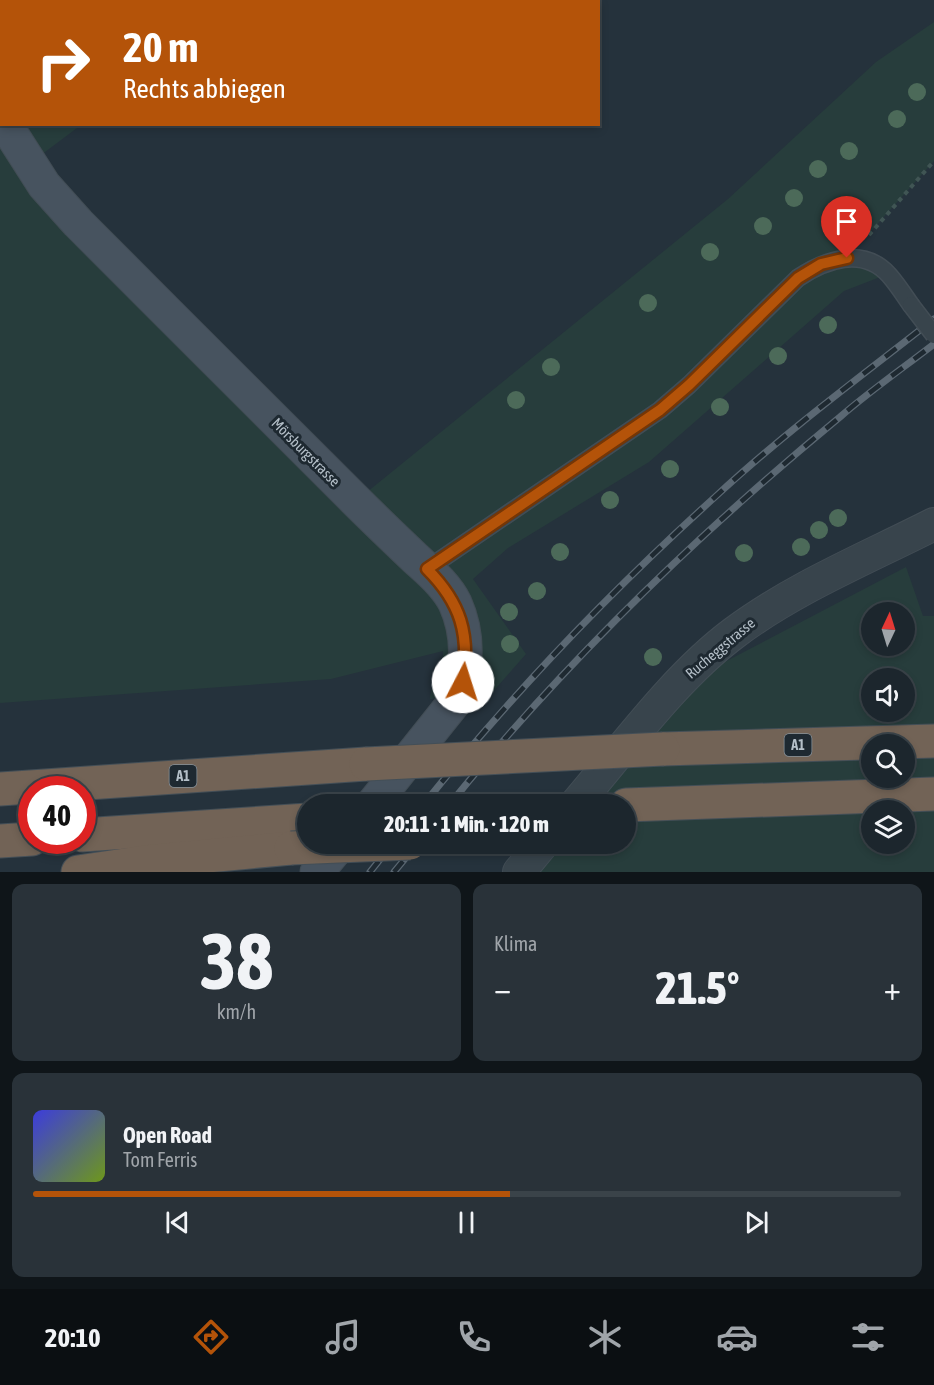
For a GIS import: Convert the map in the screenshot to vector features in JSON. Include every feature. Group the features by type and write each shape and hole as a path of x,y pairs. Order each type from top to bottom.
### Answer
{"highway":[{"name":"A1","path":"0,789 366,764 663,749 934,741"},
{"path":"636,805 934,794"},
{"path":"636,823 721,801"},
{"path":"96,834 297,821"},
{"path":"0,842 18,840"},
{"path":"78,872 145,862 297,848"}],"street":[{"name":"Mörsburgstrasse","path":"6,126 44,185 78,223 427,569 454,602 465,641 466,663 463,682 456,700 446,715 381,794"},
{"name":"Rucheggstrasse","path":"585,794 685,677 733,634 800,592 934,524"},
{"path":"317,872 332,854"},
{"path":"519,872 534,854"}],"lane":[{"path":"427,569 660,410 689,385 798,278 821,264 847,258 867,261 882,268 934,335"}],"path":[{"path":"847,258 934,161"}],"green space":[{"path":"934,22 934,161 848,257 888,274 844,291 649,462 508,548 473,579 526,654 490,695 430,699 442,666 443,651 331,679 0,703 0,126 80,126 29,164 356,501 728,199 876,62"},
{"path":"906,567 923,616 934,616 934,872 519,872 534,854 636,854 636,794 585,794 675,688"}],"railway":[{"path":"432,794 527,683 600,606 676,533 768,450 934,319"},
{"path":"458,794 494,751 587,650 685,553 851,407 934,344"},
{"path":"370,872 384,854"},
{"path":"394,872 409,854"}],"route":[{"path":"463,682 466,663 461,621 454,602 444,586 427,569 660,410 689,385 798,278 821,264 847,258"}]}
